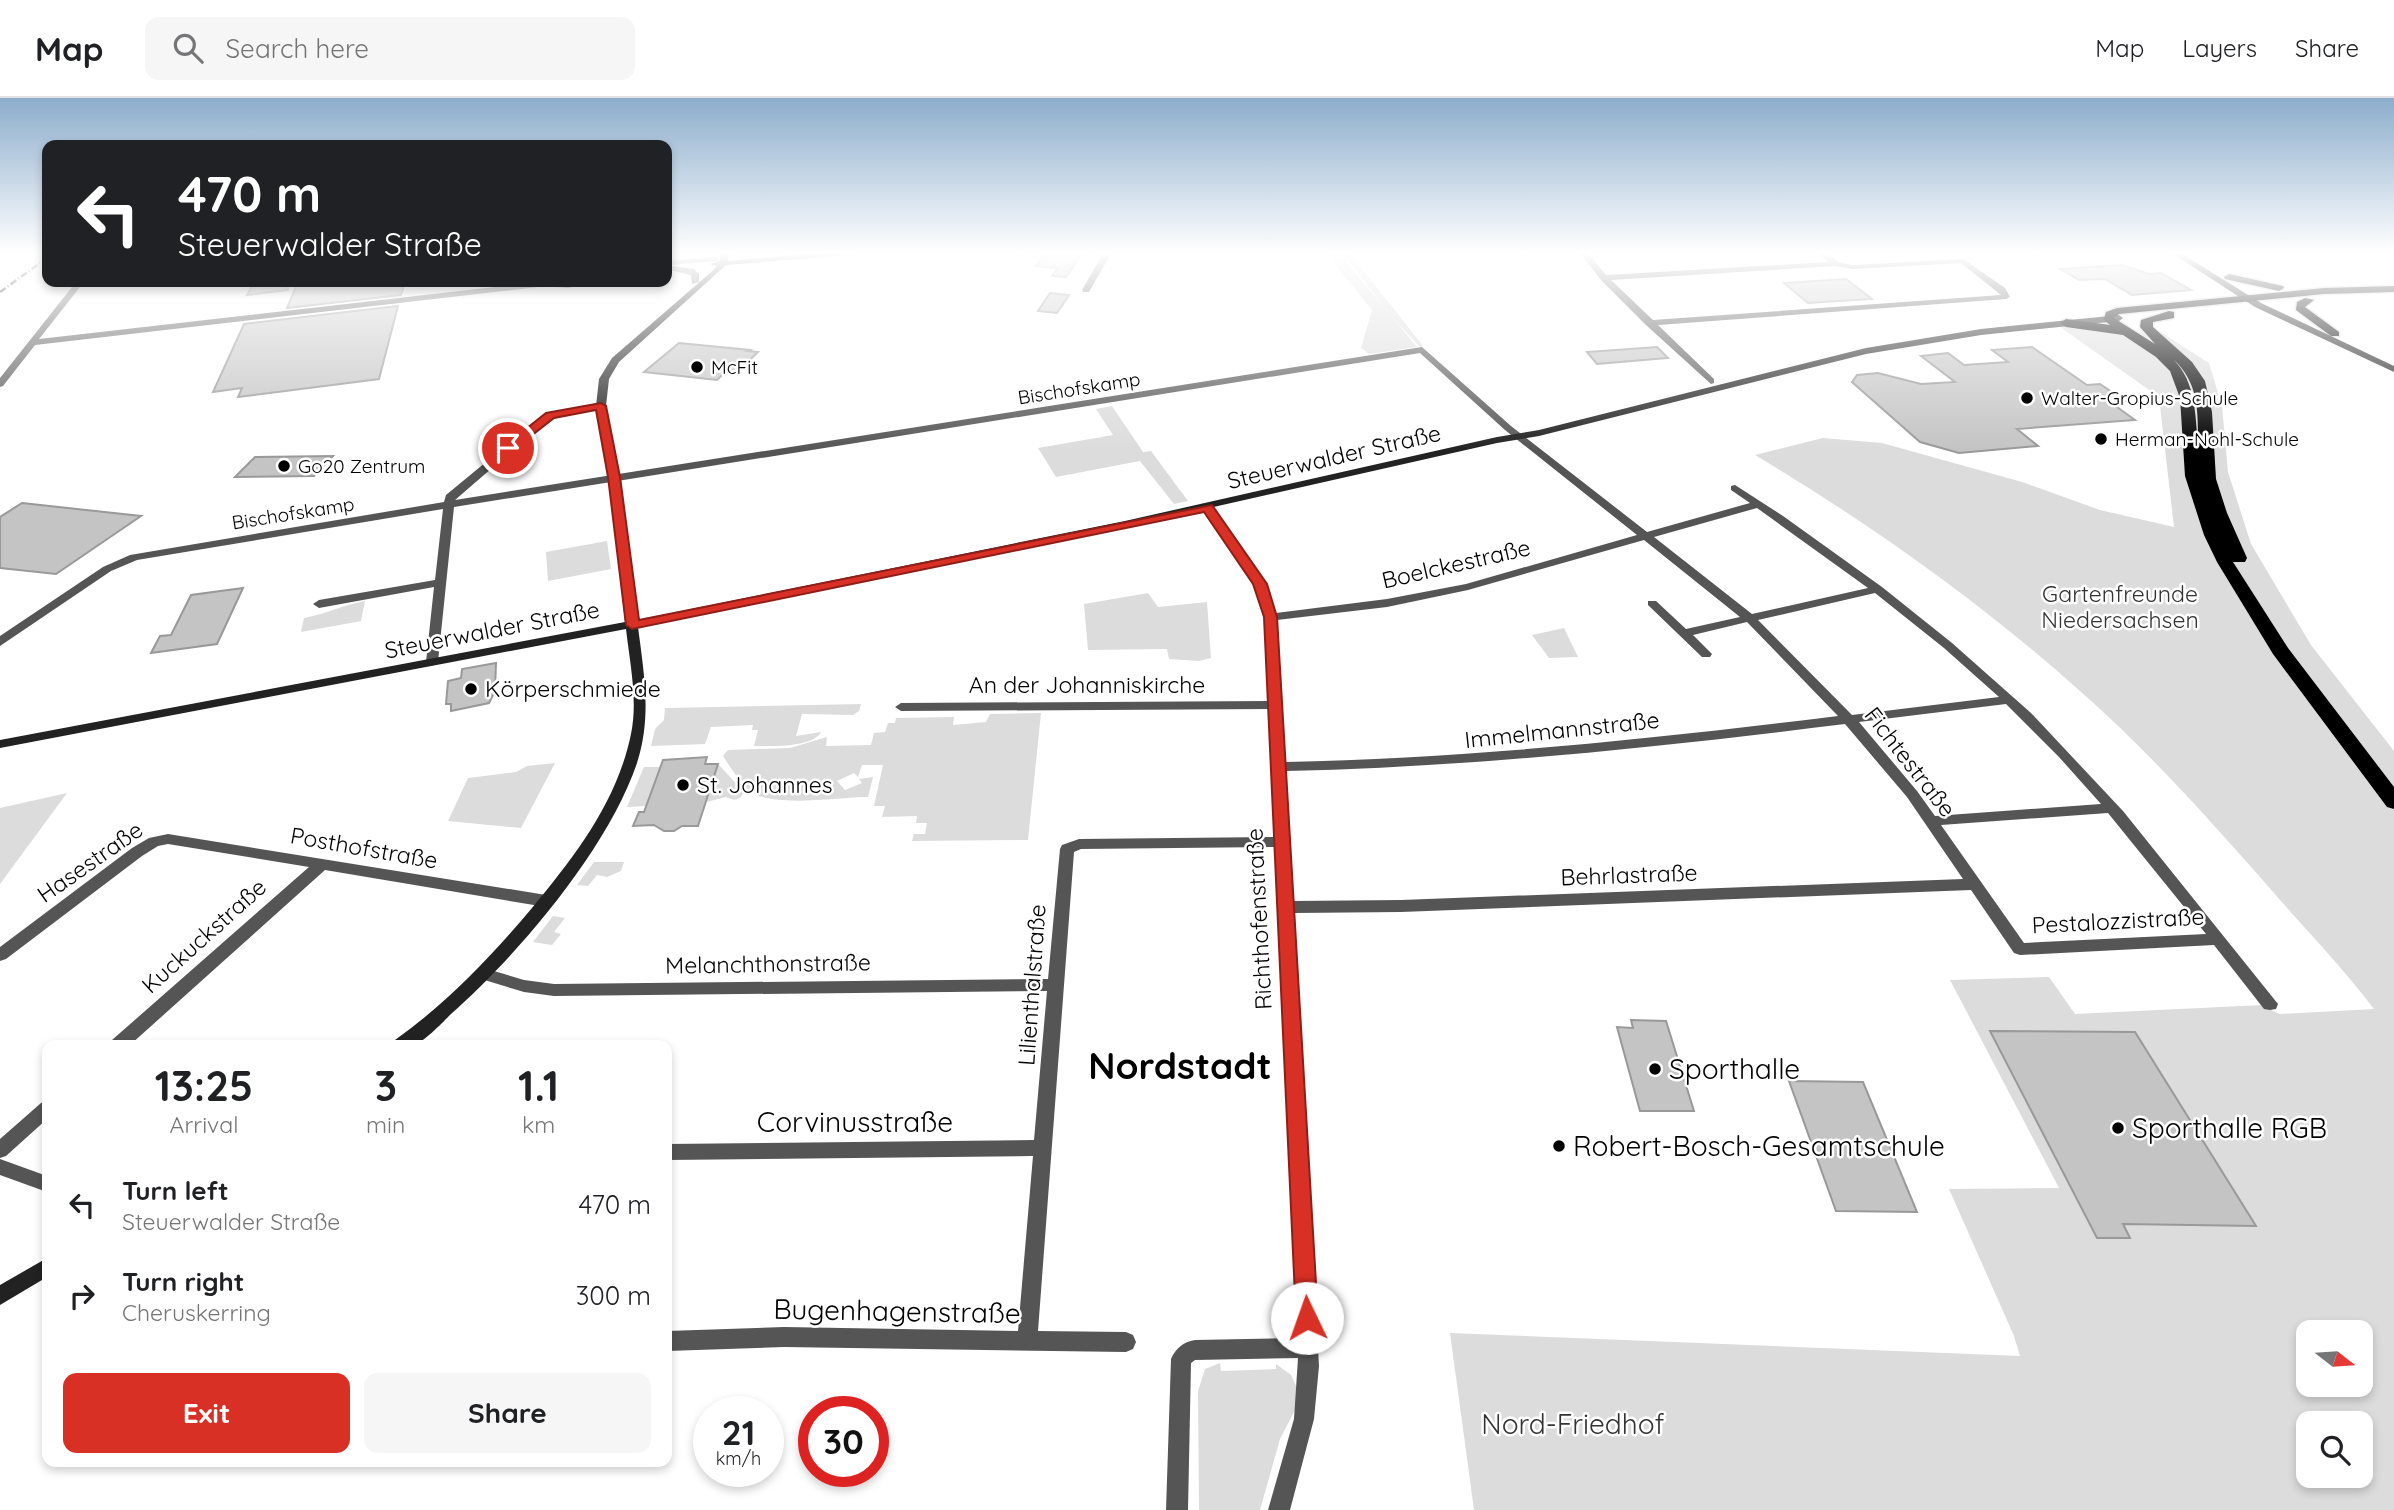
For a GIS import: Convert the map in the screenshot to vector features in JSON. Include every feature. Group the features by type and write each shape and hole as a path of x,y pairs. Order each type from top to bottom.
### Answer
{"highway":[{"path":"2116,318 2170,363 2184,386 2190,465 2196,488 2212,535 2240,589 2280,650 2394,802"},
{"path":"2117,318 2157,340 2183,360 2195,375 2201,388 2208,479 2242,565 2283,632 2394,781"},
{"path":"2152,318 2145,323 2157,340"},
{"path":"2066,323 2131,333"}],"main road":[{"path":"2312,318 2335,334"}],"street":[{"path":"0,384 52,318"},
{"path":"32,343 245,318"},
{"path":"615,360 615,349 652,318"},
{"path":"408,1040 441,1015 484,974 546,901 593,840 610,810 631,757 640,721 641,701 614,479 601,406 604,379 615,360 664,318"},
{"path":"1644,318 1711,381 1721,386"},
{"path":"1649,323 1719,318"},
{"name":"Steuerwalder Straße","path":"1521,435 1532,428 1711,381 1906,336 2056,318"},
{"name":"Steuerwalder Straße","path":"0,744 632,625 1207,508 1550,430 1866,351 1954,336 2101,318"},
{"path":"2293,318 2394,369"},
{"path":"2303,318 2394,362"},
{"name":"Bischofskamp","path":"0,642 107,569 134,557 1422,350 1521,435"},
{"path":"432,662 449,505 453,494 546,417 601,406"},
{"name":"Fichtestraße","path":"1521,435 1748,617 1849,719 1931,821 2020,949"},
{"name":"Pestalozzistraße","path":"1735,488 1833,555 1958,654 2008,699 2065,755 2270,1004"},
{"name":"Boelckestraße","path":"1271,617 1346,609 1432,595 1648,537 1758,504"},
{"name":"Richthofenstraße","path":"1207,508 1260,584 1271,617 1309,1348 1304,1419 1279,1510"},
{"path":"319,604 440,583"},
{"path":"1684,633 1878,590"},
{"path":"1652,603 1706,654"},
{"path":"0,625 20,628"},
{"name":"Immelmannstraße","path":"1278,767 1487,760 2008,699"},
{"name":"An der Johanniskirche","path":"901,707 1274,705"},
{"path":"1931,821 2110,808"},
{"name":"Posthofstraße","path":"175,839 546,901"},
{"name":"Hasestraße","path":"0,955 147,845 160,840 175,839"},
{"name":"Lilienthalstraße","path":"1027,1340 1065,856 1071,845 1282,842"},
{"name":"Kuckuckstraße","path":"124,1040 322,864"},
{"name":"Behrlastraße","path":"1285,906 1434,905 1975,884"},
{"name":"Pestalozzistraße","path":"2020,949 2218,939"},
{"name":"Melanchthonstraße","path":"484,974 524,986 554,990 706,986 1055,985"},
{"path":"0,1150 42,1112"},
{"name":"Corvinusstraße","path":"672,1152 1043,1149"},
{"path":"0,1167 42,1182"},
{"path":"0,1296 42,1269"},
{"name":"Bugenhagenstraße","path":"672,1341 784,1337 1126,1342"},
{"path":"1177,1510 1181,1359 1189,1351 1195,1350 1309,1348"}],"green space":[{"path":"1370,318 1393,318 1417,347 1369,354 1361,348"},
{"path":"1393,318 1401,318 1423,346 1420,347"},
{"path":"2060,327 2109,332 2162,333 2209,363 2222,406 2228,472 2251,544 2311,645 2394,751 2394,1510 1474,1510 1450,1333 2020,1356 2014,1336 1949,1189 2059,1188 1950,980 2049,977 2075,1014 2262,1005 2279,1014 2374,1009 2201,811 2099,708 1959,591 1879,534 1755,455 1823,438 1882,443 2022,482 2100,510 2174,527 2159,397"},
{"path":"1112,406 1143,452 1151,451 1188,501 1174,504 1140,461 1056,477 1038,448 1113,435 1096,409"},
{"path":"607,541 611,569 548,581 546,552"},
{"path":"1148,593 1158,607 1207,602 1211,658 1199,661 1169,659 1167,649 1088,650 1084,604"},
{"path":"365,601 361,621 301,632 304,618"},
{"path":"1564,628 1578,657 1549,658 1532,635"},
{"path":"861,704 859,711 853,715 802,714 796,736 821,732 809,741 801,743 754,746 758,730 752,730 753,725 711,727 705,744 651,746 655,729 664,720 665,708"},
{"path":"1041,713 1028,840 912,841 914,834 925,834 927,823 916,823 917,816 882,817 885,806 874,806 883,765 862,765 858,777 854,773 837,781 845,790 862,783 859,779 873,777 868,797 779,800 750,791 723,756 728,750 790,748 827,737 826,746 871,745 874,733 885,732 888,723 895,723 896,718 954,717 953,725 986,722 990,714"},
{"path":"555,763 521,828 448,821 468,778 516,772 527,766"},
{"path":"718,764 744,792 740,798 734,800 726,797 706,802"},
{"path":"644,767 660,767 646,806 627,807"},
{"path":"67,793 0,884 0,808"},
{"path":"594,862 624,862 621,871 607,877 597,875 588,886 577,885"},
{"path":"553,916 565,918 554,932 561,934 552,945 533,942"},
{"path":"1220,1363 1221,1371 1276,1369 1276,1364 1291,1375 1298,1390 1296,1408 1280,1439 1260,1510 1199,1510 1198,1391 1205,1369"}],"building":[{"path":"296,318 395,318 379,379 238,397 242,388 213,392 244,324"},
{"name":"McFit","path":"679,343 758,352 735,374 724,373 717,380 644,372"},
{"path":"1657,347 1668,358 1597,364 1587,352"},
{"name":"Walter-Gropius-Schule","path":"2032,347 2087,385 2100,384 2125,401 2110,402 2135,420 2017,429 2038,446 1959,453 1920,442 1852,382 1857,375 1878,373 1921,384 1955,382 1921,356 1948,353 1964,365 2008,362 1992,350"},
{"name":"Go20 Zentrum","path":"333,456 314,476 235,477 255,457"},
{"path":"22,503 141,516 56,574 0,568 0,517"},
{"path":"243,588 217,644 151,653 160,636 171,635 191,595"},
{"name":"Körperschmiede","path":"496,663 495,691 489,703 451,711 451,704 446,704 448,681 461,678 462,669"},
{"name":"St. Johannes","path":"707,757 705,764 718,764 698,826 682,826 674,831 664,831 654,825 633,826 639,812 644,812 663,760"},
{"name":"Sporthalle","path":"1631,1020 1666,1021 1694,1111 1640,1111 1617,1027 1633,1028"},
{"name":"Sporthalle RGB","path":"1990,1031 2135,1032 2256,1226 2123,1224 2130,1238 2097,1238"},
{"path":"1789,1081 1863,1082 1917,1212 1836,1211"}],"place":[{"name":"McFit","path":"697,367"},
{"name":"Walter-Gropius-Schule","path":"2027,398"},
{"name":"Herman-Nohl-Schule","path":"2101,439"},
{"name":"Go20 Zentrum","path":"284,466"},
{"name":"Körperschmiede","path":"471,689"},
{"name":"St. Johannes","path":"683,785"},
{"name":"Sporthalle","path":"1655,1069"},
{"name":"Sporthalle RGB","path":"2118,1128"},
{"name":"Robert-Bosch-Gesamtschule","path":"1559,1146"}],"district":[{"name":"Nordstadt","path":"1180,1066"}],"route":[{"path":"508,448 550,415 601,406 614,477 632,625 1207,508 1260,584 1271,617 1307,1318"}],"park label":[{"name":"Gartenfreunde Niedersachsen","path":"2120,607"},
{"name":"Nord-Friedhof","path":"1573,1424"}]}
